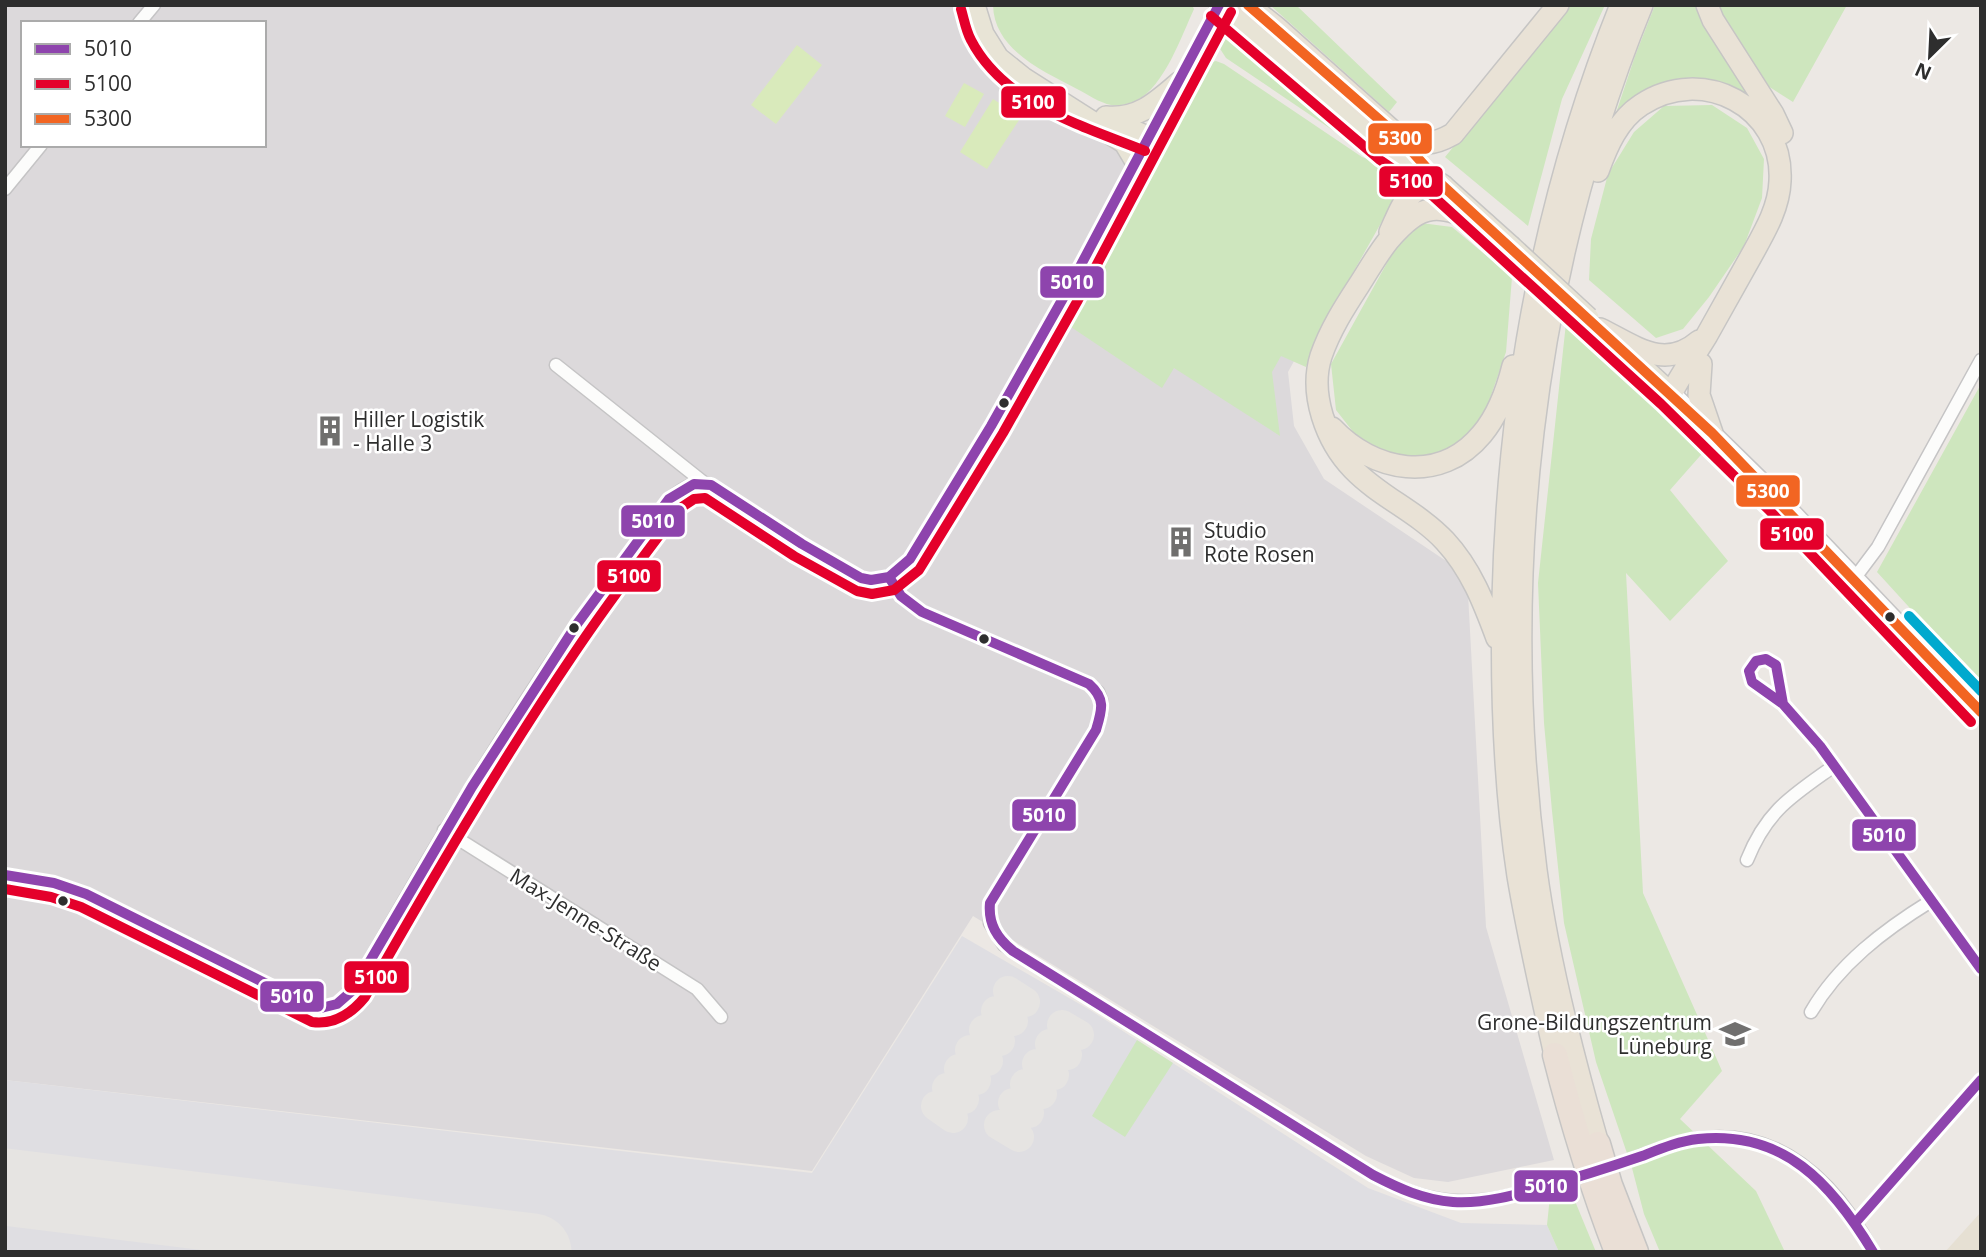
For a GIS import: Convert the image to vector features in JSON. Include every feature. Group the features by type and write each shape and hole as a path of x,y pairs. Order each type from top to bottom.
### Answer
{"highway":[{"path":"1406,199 1393,143 1437,143 1453,134 1558,5"},
{"path":"1617,1252 1595,1195 1567,1106 1518,875 1508,780 1502,650 1508,490 1530,322 1544,250 1564,175 1586,101 1621,5"},
{"path":"1636,1252 1610,1185 1571,1046 1536,874 1527,794 1521,691 1523,544 1527,492 1544,364 1562,261 1581,180 1642,5"},
{"path":"1671,394 1686,383 1701,364 1776,225 1784,203 1788,166 1787,149 1773,114 1713,20 1707,5"},
{"path":"1562,261 1569,249 1607,147 1626,118 1639,105 1674,91 1713,90 1750,109 1763,122 1772,136 1780,166 1777,200 1769,222 1671,394"},
{"path":"1384,247 1406,199 1420,187 1443,186"},
{"path":"1485,224 1436,208 1403,224 1384,247 1337,318 1320,359 1318,391 1322,417 1329,435 1353,469 1424,522 1460,559 1485,606 1502,650"},
{"path":"1322,417 1348,443 1388,464 1405,468 1423,467 1456,456 1483,433 1493,418 1510,380 1521,334 1530,322"},
{"path":"1594,323 1660,356 1682,353 1706,335"},
{"path":"1701,364 1699,395 1715,436"}],"main road":[{"path":"974,5 982,34 998,58 1023,78 1125,143 1137,163"},
{"path":"1231,9 1443,186 1671,394 1715,436 1981,712"},
{"path":"1100,117 1119,118 1136,114 1153,105 1180,82"},
{"path":"1059,100 1150,138"}],"street":[{"path":"141,21 154,5"},
{"path":"556,365 703,482 848,572 871,580 889,577 910,559 952,492 1066,293 1180,82 1231,9"},
{"path":"5,189 39,147"},
{"path":"1854,579 1878,547 1981,360"},
{"path":"5,876 54,883 86,894 317,1009 343,1002 353,990 444,830 549,664 669,499 686,486 703,482"},
{"path":"889,577 901,596 922,612 1079,678 1098,692 1101,700 1101,713 1096,730 990,903 990,923 1004,945 1373,1175 1406,1192 1438,1201 1501,1199 1567,1181 1689,1140 1747,1140 1802,1164 1830,1189 1856,1222 1873,1252"},
{"path":"1783,704 1834,766 1981,969"},
{"path":"1747,860 1768,819 1787,800 1834,766"},
{"name":"Max-Jenne-Straße","path":"444,830 697,989 721,1017"},
{"path":"1811,1012 1824,990 1850,962 1885,932 1931,901"},
{"path":"1856,1222 1981,1080"}],"shaded area":[{"path":"5,5 966,5 977,42 1111,142 1335,287 1288,372 1294,426 1324,479 1467,575 1486,927 1554,1160 1448,1182 1414,1178 1366,1156 973,916 812,1171 5,1080"},
{"path":"962,936 1090,1010 1368,1188 1461,1223 1547,1225 1559,1252 5,1252 5,1080 812,1173"},
{"path":"1981,1212 1981,1252 1945,1252"}],"green space":[{"path":"993,5 1192,5 1194,9 1156,84 1137,100 1114,105 1094,98 1050,75 1023,57 1002,35"},
{"path":"1270,5 1296,5 1397,102 1389,112"},
{"path":"1570,5 1605,5 1562,99 1528,226 1445,157"},
{"path":"1655,5 1698,5 1755,99 1715,81 1702,78 1675,79 1645,91 1613,122"},
{"path":"1718,5 1847,5 1793,102 1768,86 1739,46"},
{"path":"1224,26 1362,150 1226,58 1217,44"},
{"path":"797,45 822,65 776,124 751,105"},
{"path":"1216,61 1362,157 1377,162 1385,173 1394,200 1319,333 1306,367 1281,356 1272,372 1280,436 1174,368 1162,388 1068,325 1199,71 1206,64"},
{"path":"964,83 984,94 965,127 945,116"},
{"path":"993,99 1021,117 987,169 960,152"},
{"path":"1712,105 1747,128 1764,159 1762,198 1744,246 1709,297 1683,329 1656,338 1589,280 1591,239 1608,174 1634,132 1664,106"},
{"path":"1421,223 1452,227 1512,277 1506,352 1485,413 1465,438 1440,454 1407,460 1376,449 1354,433 1336,410 1331,364 1393,252"},
{"path":"1566,323 1707,448 1670,490 1728,561 1670,621 1626,573 1643,893 1722,1071 1680,1119 1756,1191 1785,1252 1660,1252 1644,1214 1632,1168 1596,1062 1564,923 1544,723 1538,583"},
{"path":"1981,384 1981,686 1877,572"},
{"path":"1137,1040 1173,1063 1125,1137 1092,1116"},
{"path":"1570,1189 1596,1252 1559,1252 1547,1225 1550,1196"}],"taxiway":[{"path":"1008,991 1025,1002"},
{"path":"996,1011 1013,1021"},
{"path":"1062,1025 1079,1035"},
{"path":"984,1030 1000,1041"},
{"path":"1050,1044 1067,1055"},
{"path":"970,1050 988,1061"},
{"path":"1037,1064 1054,1075"},
{"path":"959,1069 976,1080"},
{"path":"1025,1084 1042,1094"},
{"path":"947,1088 964,1099"},
{"path":"1013,1103 1029,1113"},
{"path":"936,1106 953,1118"},
{"path":"999,1125 1019,1137"}],"runway":[{"path":"5,1187 533,1252"}],"transit line":[{"name":"5010","path":"5,875 54,883 86,894 317,1009 337,1004 353,990 472,787 577,624 669,499 694,484 711,485 802,544 861,578 871,580 889,577 910,559 991,426 1066,293 1219,5"},
{"name":"5300","path":"1248,5 1398,136 1443,186 1712,433 1981,712"},
{"name":"5100","path":"961,9 971,40 985,62 1003,81 1024,97 1071,122 1145,151"},
{"name":"5100","path":"5,889 51,897 81,907 312,1022 328,1022 348,1013 365,997 466,824 545,697 598,618 679,509 694,499 705,498 794,556 857,591 872,594 894,590 919,570 1003,433 1078,300 1231,12"},
{"name":"5100","path":"1211,16 1380,160 1434,197 1661,404 1770,511 1971,722"},
{"name":"5010","path":"889,577 901,596 922,612 1089,684 1100,700 1101,711 1096,730 990,903 990,918 995,930 1013,951 1373,1175 1412,1193 1453,1202 1488,1200 1523,1193 1684,1142 1729,1138 1756,1143 1780,1153 1802,1167 1840,1204 1873,1252"},
{"path":"1909,616 1981,691"},
{"name":"5010","path":"1766,659 1776,665 1783,704 1752,682 1749,671 1756,661 1766,659"},
{"name":"5010","path":"1783,704 1820,746 1981,969"},
{"name":"5010","path":"1856,1222 1981,1080"}],"place":[{"name":"Hiller Logistik - Halle 3","path":"330,431"},
{"name":"Studio Rote Rosen","path":"1181,542"},
{"name":"Grone-Bildungszentrum Lüneburg","path":"1735,1034"}]}
